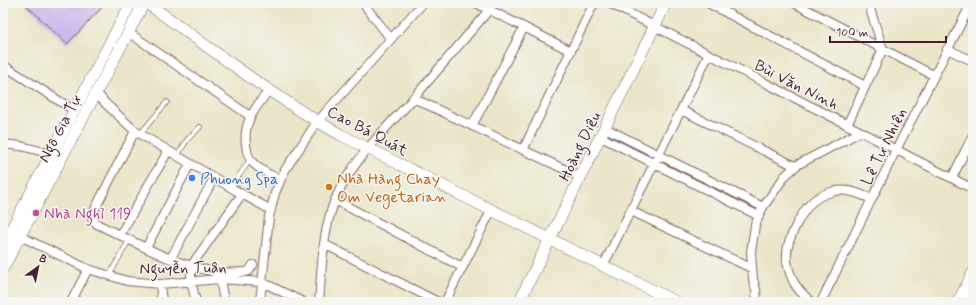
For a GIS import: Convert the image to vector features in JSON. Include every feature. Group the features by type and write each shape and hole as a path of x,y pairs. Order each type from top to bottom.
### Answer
{"street":[{"name":"Ngô Gia Tự","path":"56,157 75,111 93,88 131,3"},
{"name":"Ngô Gia Tự","path":"3,268 15,234 56,157 93,88 145,3"},
{"name":"Cao Bá Quát","path":"145,3 317,122 366,149 676,302"},
{"path":"363,3 391,39"},
{"path":"476,3 571,51"},
{"path":"523,150 594,3"},
{"name":"Bùi Văn Ninh","path":"609,3 973,189"},
{"name":"Hoàng Diệu","path":"520,302 666,3"},
{"path":"708,3 865,86"},
{"path":"794,3 933,75"},
{"path":"847,125 883,49 871,12 870,3"},
{"path":"260,302 269,217 275,193 285,170 317,122 391,39 418,5"},
{"name":"Lê Tự Nhiên","path":"822,302 933,75 970,6"},
{"path":"319,302 324,244 330,214 341,189 366,149 413,98 489,10"},
{"path":"472,126 524,27"},
{"path":"128,32 250,116"},
{"path":"947,48 973,61"},
{"path":"603,266 709,54"},
{"path":"3,65 75,111"},
{"path":"93,88 105,103 138,133 230,188 271,210"},
{"path":"269,90 250,116 245,129 246,149 250,160 262,170 280,180"},
{"path":"413,98 581,177"},
{"path":"681,110 795,166"},
{"path":"603,132 659,155 763,207"},
{"path":"603,132 654,164 759,216"},
{"path":"757,302 751,268 751,252 755,225 763,207 785,176 795,166 860,132"},
{"path":"138,133 92,214 92,218 97,224 146,248 191,266 218,272 246,272 253,265"},
{"path":"952,178 973,136"},
{"path":"3,144 21,146 56,157"},
{"path":"120,235 168,151"},
{"path":"146,248 190,164"},
{"path":"171,258 214,178"},
{"path":"811,302 799,290 792,279 788,264 787,254 790,240 798,223 809,205 829,192 853,191 872,198"},
{"path":"196,302 191,281 191,266 242,194"},
{"path":"335,200 462,267"},
{"path":"445,302 491,210"},
{"path":"631,211 751,268"},
{"name":"Ngô Gia Tự","path":"3,245 15,234"},
{"name":"Nguyễn Tuân","path":"15,234 88,269 127,281 160,284 220,279 262,282 303,302"},
{"path":"324,244 438,302"},
{"path":"71,302 88,269"},
{"path":"958,302 973,273"},
{"path":"220,279 224,302"},
{"path":"160,284 162,302"},
{"path":"970,302 973,297"}],"lane":[{"path":"138,133 167,102"},
{"path":"177,156 187,140 200,127"},
{"path":"230,188 250,160"},
{"path":"109,276 129,239"}],"building":[{"path":"24,3 106,3 67,44"}],"place":[{"name":"Phuong Spa","path":"192,178"},
{"name":"Nhà Hàng Chay Om Vegetarian","path":"329,187"},
{"name":"Nhà Nghỉ 119","path":"36,213"}]}
